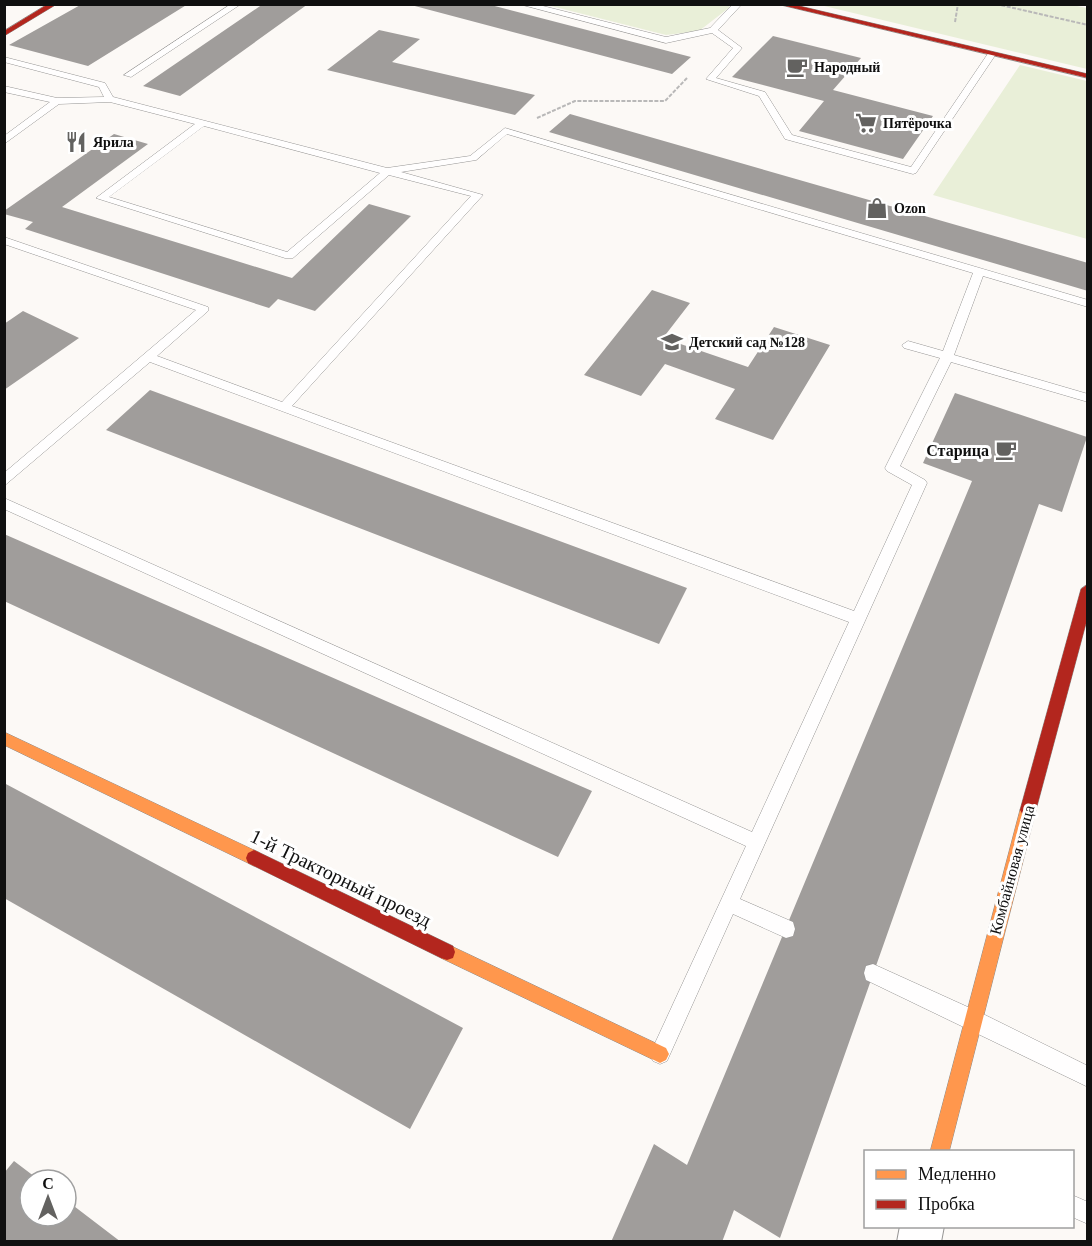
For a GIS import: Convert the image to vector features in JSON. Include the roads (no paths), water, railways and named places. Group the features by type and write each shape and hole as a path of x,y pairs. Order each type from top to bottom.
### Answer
{"street":[{"path":"4,34 54,4"},
{"path":"780,4 1088,76"},
{"name":"Комбайновая улица","path":"947,1146 974,1020 1005,895 1088,589"},
{"name":"1-й Тракторный проезд","path":"4,738 660,1054"}],"lane":[{"path":"128,75 237,4"},
{"path":"523,4 666,40 713,30 738,4"},
{"path":"713,30 738,48 710,79 762,94 788,137 913,171 992,54"},
{"path":"4,59 102,85 110,99"},
{"path":"4,89 57,101 110,99 478,195 284,407"},
{"path":"4,141 57,101"},
{"path":"204,122 101,198 289,256 388,171 473,158 507,131 1088,304"},
{"path":"4,240 204,309 4,481"},
{"path":"660,1054 920,483 892,468 947,357 979,271"},
{"path":"908,345 1088,398"},
{"path":"148,357 859,619"},
{"path":"4,503 757,843"},
{"path":"729,903 786,929"},
{"path":"873,973 1088,1077"},
{"path":"1074,1207 1088,1213"}],"place":[{"name":"Народный","path":"797,67"},
{"name":"Пятёрочка","path":"866,123"},
{"name":"Ярила","path":"76,142"},
{"name":"Ozon","path":"877,208"},
{"name":"Детский сад №128","path":"672,342"},
{"name":"Старица","path":"1006,450"}]}
